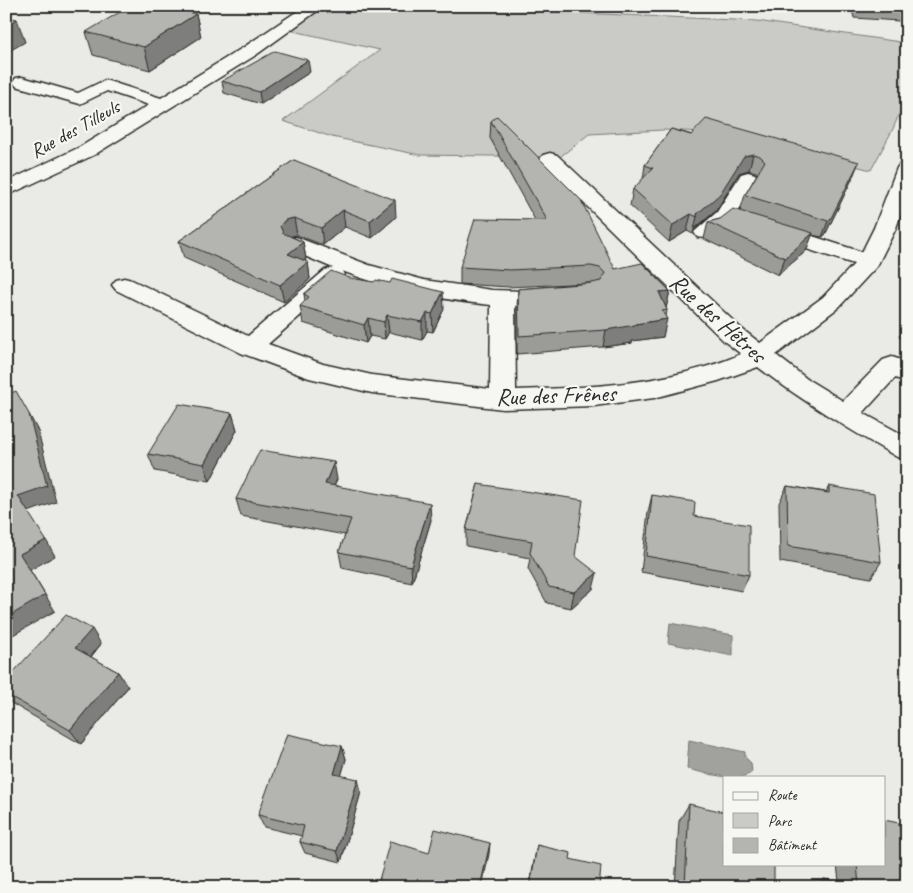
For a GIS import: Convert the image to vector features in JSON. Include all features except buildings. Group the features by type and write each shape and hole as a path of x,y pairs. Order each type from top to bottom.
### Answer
{"street":[{"name":"Rue des Tilleuls","path":"6,190 87,151 257,47 316,6"},
{"name":"Rue des Tilleuls","path":"22,82 80,99 105,85 163,104"},
{"name":"Rue des Hêtres","path":"550,159 730,332 758,356 798,385 845,415 907,450"},
{"name":"Rue des Frênes","path":"124,285 250,347 318,372 372,384 503,400 594,397 654,389 709,375 742,364 758,356 831,302 870,261 894,231 907,168"},
{"path":"739,220 748,178"},
{"path":"705,232 739,220 870,261"},
{"path":"296,244 344,266 412,286 503,299 550,298 580,294"},
{"path":"250,347 344,266"},
{"path":"503,299 503,400"},
{"path":"845,415 892,366 907,373"}],"green space":[{"path":"316,6 501,6 533,11 757,21 907,43 907,95 893,129 871,170 725,133 663,130 589,134 560,157 420,155 332,137 283,121 380,50 284,29"}],"shaded area":[{"path":"670,623 733,635 733,656 668,643"},
{"path":"689,740 745,752 745,757 751,763 752,772 742,776 724,776 687,769"}]}
